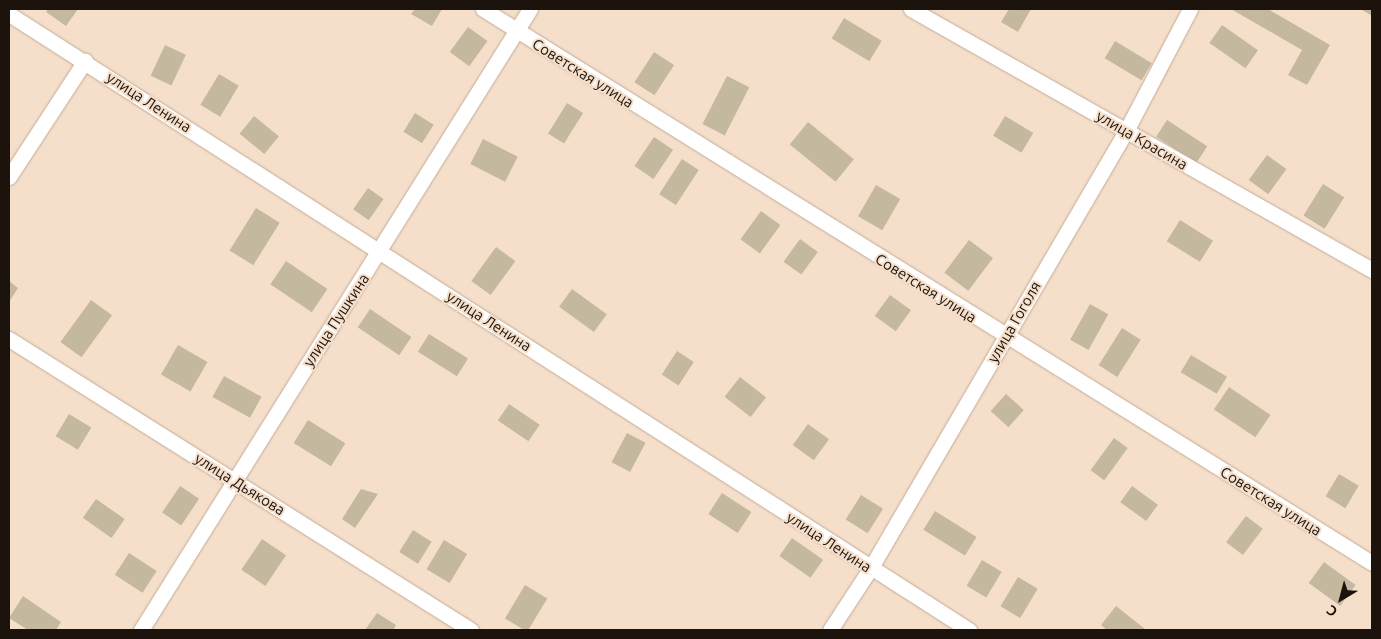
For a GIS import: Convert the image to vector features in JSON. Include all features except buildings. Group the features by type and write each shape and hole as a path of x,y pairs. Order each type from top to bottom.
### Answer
{"street":[{"name":"Советская улица","path":"483,9 1005,338 1372,563"},
{"name":"улица Пушкина","path":"141,630 233,480 380,250 530,9"},
{"name":"улица Красина","path":"911,9 1372,270"},
{"name":"улица Гоголя","path":"830,630 870,569 1126,131 1190,9"},
{"name":"улица Ленина","path":"9,14 380,250 870,569 969,630"},
{"path":"9,177 84,61"},
{"name":"улица Дьякова","path":"9,339 471,630"}]}
